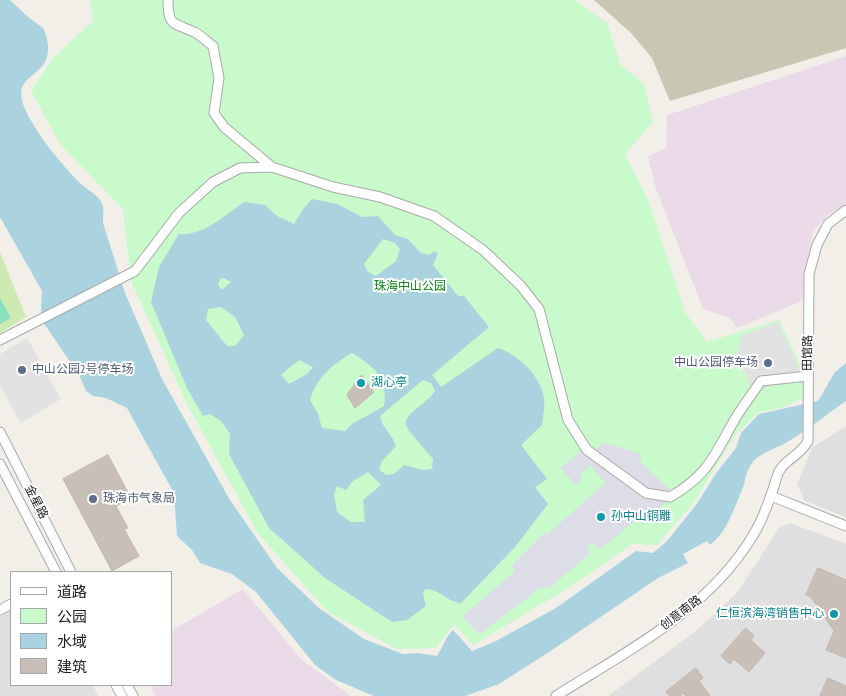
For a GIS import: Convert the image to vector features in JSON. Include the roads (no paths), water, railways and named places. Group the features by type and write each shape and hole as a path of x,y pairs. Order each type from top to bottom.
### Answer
{"street":[{"path":"168,0 168,17 175,25 195,32 213,46 219,78 214,113 224,127 272,167"},
{"path":"0,340 134,271 179,213 213,182 240,168 272,167 333,187 380,197 434,216 483,250 520,286 539,309 568,420 587,450 646,493 670,497 692,485 720,450 735,419 761,381 808,376"},
{"name":"田馆路","path":"771,496 780,469 804,449 808,440 809,274 817,245 828,224 846,210"},
{"name":"金星路","path":"0,432 70,571"},
{"name":"金星路","path":"0,464 55,571"},
{"path":"771,496 846,526"},
{"name":"创意南路","path":"556,696 670,624 710,592 748,544 761,521 771,496"}],"water":[{"path":"0,0 10,0 44,29 48,46 46,61 24,83 22,90 22,100 27,113 37,131 58,159 102,203 103,223 125,293 162,379 230,500 277,568 319,608 364,639 403,654 418,653 437,656 453,630 472,651 496,641 556,608 636,551 653,553 667,541 696,505 717,472 736,448 741,433 759,414 818,401 835,372 846,363 846,401 784,444 761,455 752,463 726,527 710,545 707,541 683,554 688,563 658,578 499,684 465,696 374,696 336,680 315,665 256,592 232,574 200,563 192,550 177,536 174,493 127,408 106,398 93,396 86,391 79,375 43,322 41,309 42,291 0,217"},
{"path":"312,199 337,204 362,217 378,216 395,235 408,239 421,253 430,255 434,251 438,254 433,265 458,296 464,296 489,327 432,375 441,387 498,348 520,360 532,372 540,386 544,401 542,425 521,445 547,479 535,487 548,504 515,547 461,603 435,591 425,589 423,594 426,606 407,620 392,622 325,578 269,528 229,454 230,434 221,421 210,414 203,416 187,388 151,302 159,267 179,234 197,232 206,228 244,202 265,205 277,216 294,224","holes":["383,239 395,243 400,249 396,261 376,276 368,272 364,264","224,278 231,282 222,290 218,285 220,279","221,307 235,317 244,335 235,346 227,346 206,320 208,309","352,353 367,363 382,381 385,397 384,406 352,424 345,431 322,428 318,414 310,400 321,378 338,362","299,360 313,367 307,374 289,384 281,375","423,380 431,383 435,391 432,396 411,414 405,423 409,431 433,459 432,469 423,470 404,465 394,474 386,475 379,469 382,461 396,446 380,416","368,472 381,485 363,500 365,522 351,522 337,512 334,495 337,486 346,490 353,481"]}],"place":[{"name":"中山公园停车场","path":"768,363"},
{"name":"中山公园2号停车场","path":"22,370"},
{"name":"湖心亭","path":"361,383"},
{"name":"珠海市气象局","path":"93,499"},
{"name":"孙中山铜雕","path":"601,517"},
{"name":"仁恒滨海湾销售中心","path":"834,614"}],"park label":[{"name":"珠海中山公园","path":"410,287"}]}
